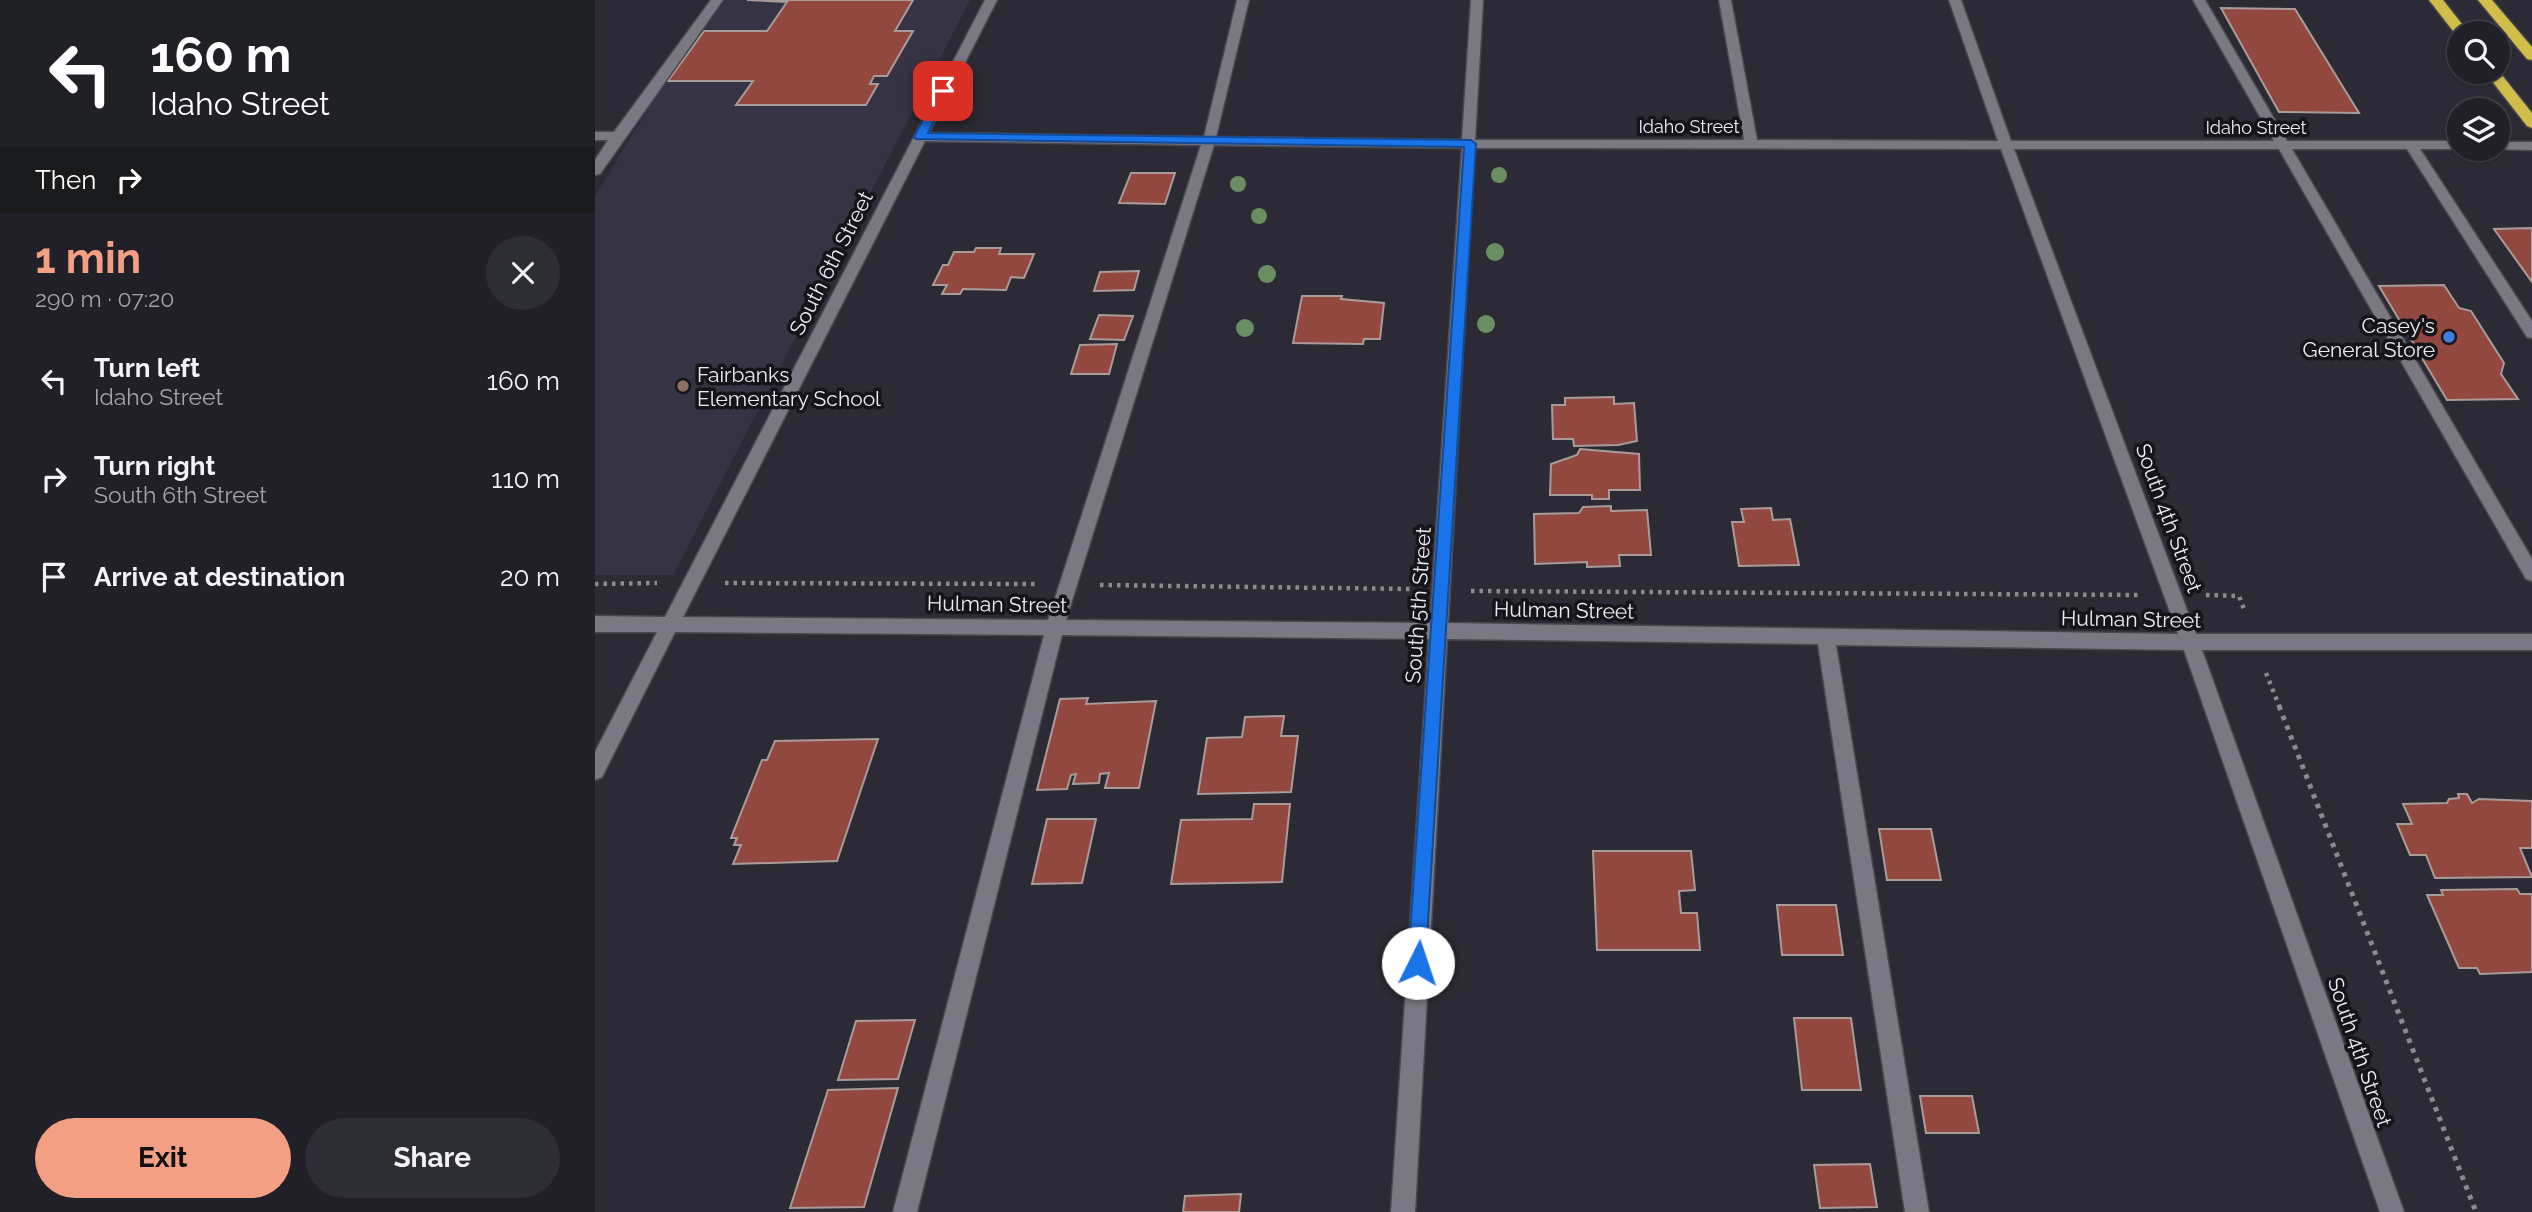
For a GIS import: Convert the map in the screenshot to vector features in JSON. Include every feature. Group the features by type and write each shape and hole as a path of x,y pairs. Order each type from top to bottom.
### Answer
{"highway":[{"path":"2436,0 2453,21"},
{"path":"2485,0 2532,56"},
{"path":"2501,84 2532,123"}],"street":[{"path":"595,171 618,135 717,0"},
{"name":"South 6th Street","path":"595,771 991,0"},
{"path":"905,1212 1055,627 1209,141 1243,0"},
{"name":"South 5th Street","path":"1403,1212 1471,144 1477,0"},
{"path":"1725,0 1751,143"},
{"name":"South 4th Street","path":"1955,0 2190,642 2392,1212"},
{"path":"2199,0 2532,574"},
{"path":"595,136 618,135"},
{"name":"Idaho Street","path":"920,137 1471,144 2005,142 2447,145"},
{"path":"2411,145 2532,333"},
{"path":"2510,145 2532,146"},
{"name":"Hulman Street","path":"595,624 1439,631 2190,642 2532,642"},
{"path":"1826,637 1917,1212"}],"path":[{"path":"2239,596 2257,642 2272,693 2476,1212"}],"shaded area":[{"name":"Fairbanks Elementary School","path":"725,0 970,0 673,575 595,575 595,196 662,86"}],"building":[{"path":"747,0 913,0 895,31 913,31 887,76 874,76 870,84 878,84 866,105 736,105 753,81 668,81 704,31 767,31 787,2"},
{"path":"2221,8 2295,9 2359,113 2279,112"},
{"path":"1131,173 1175,173 1165,204 1119,203"},
{"path":"2494,229 2532,230 2532,282"},
{"path":"976,248 1001,248 999,254 1034,254 1024,278 1011,277 1006,290 963,289 960,294 942,294 947,285 933,285 943,265 948,265 954,252 974,252"},
{"path":"1139,271 1134,290 1094,291 1100,272"},
{"name":"Casey's General Store","path":"2444,285 2459,308 2471,311 2504,363 2501,374 2518,399 2447,400 2379,286"},
{"path":"1302,296 1342,296 1341,299 1384,303 1380,339 1364,339 1363,344 1293,343"},
{"path":"1099,315 1133,316 1124,340 1090,339"},
{"path":"1117,344 1109,374 1071,374 1080,345"},
{"path":"1614,397 1614,404 1634,403 1637,441 1618,445 1574,446 1573,439 1553,439 1552,405 1565,405 1565,398"},
{"path":"1580,449 1639,454 1640,490 1609,490 1609,499 1592,499 1592,495 1550,495 1551,464 1577,455"},
{"path":"1611,506 1611,511 1647,510 1651,555 1619,555 1620,566 1587,567 1587,562 1535,564 1534,514 1579,513 1583,507"},
{"path":"1771,508 1773,520 1790,519 1799,565 1739,566 1732,522 1744,522 1741,509"},
{"path":"1088,698 1086,704 1156,701 1139,788 1105,788 1109,773 1100,774 1099,783 1073,784 1076,774 1071,775 1067,789 1037,790 1060,699"},
{"path":"1284,716 1281,736 1298,736 1291,792 1198,794 1207,738 1242,737 1245,717"},
{"path":"878,739 837,861 733,864 741,845 734,845 737,838 731,838 762,760 767,760 775,741"},
{"path":"2458,794 2467,794 2472,803 2479,799 2532,801 2532,848 2520,848 2532,877 2435,878 2426,855 2410,855 2397,824 2412,824 2403,804 2447,803 2449,799 2459,798"},
{"path":"1254,804 1290,804 1282,882 1171,884 1181,820 1252,819"},
{"path":"1047,819 1096,819 1082,883 1032,884"},
{"path":"1879,829 1931,829 1941,880 1887,880"},
{"path":"1593,851 1691,851 1695,890 1679,891 1681,913 1697,913 1700,950 1597,950"},
{"path":"2517,889 2520,894 2532,894 2532,972 2480,974 2477,968 2459,968 2427,895 2443,895 2441,890"},
{"path":"1777,905 1836,905 1843,955 1782,955"},
{"path":"1794,1018 1851,1018 1861,1090 1802,1090"},
{"path":"915,1020 898,1079 838,1080 856,1021"},
{"path":"898,1088 864,1207 790,1208 828,1090"},
{"path":"1920,1096 1972,1096 1979,1133 1926,1133"},
{"path":"1870,1164 1877,1207 1820,1208 1814,1165"},
{"path":"1241,1194 1239,1212 1183,1212 1185,1196"}],"place":[{"name":"Casey's General Store","path":"2449,337"},
{"name":"Fairbanks Elementary School","path":"683,386"}],"route":[{"path":"943,91 920,137 1471,144 1418,963"}]}
